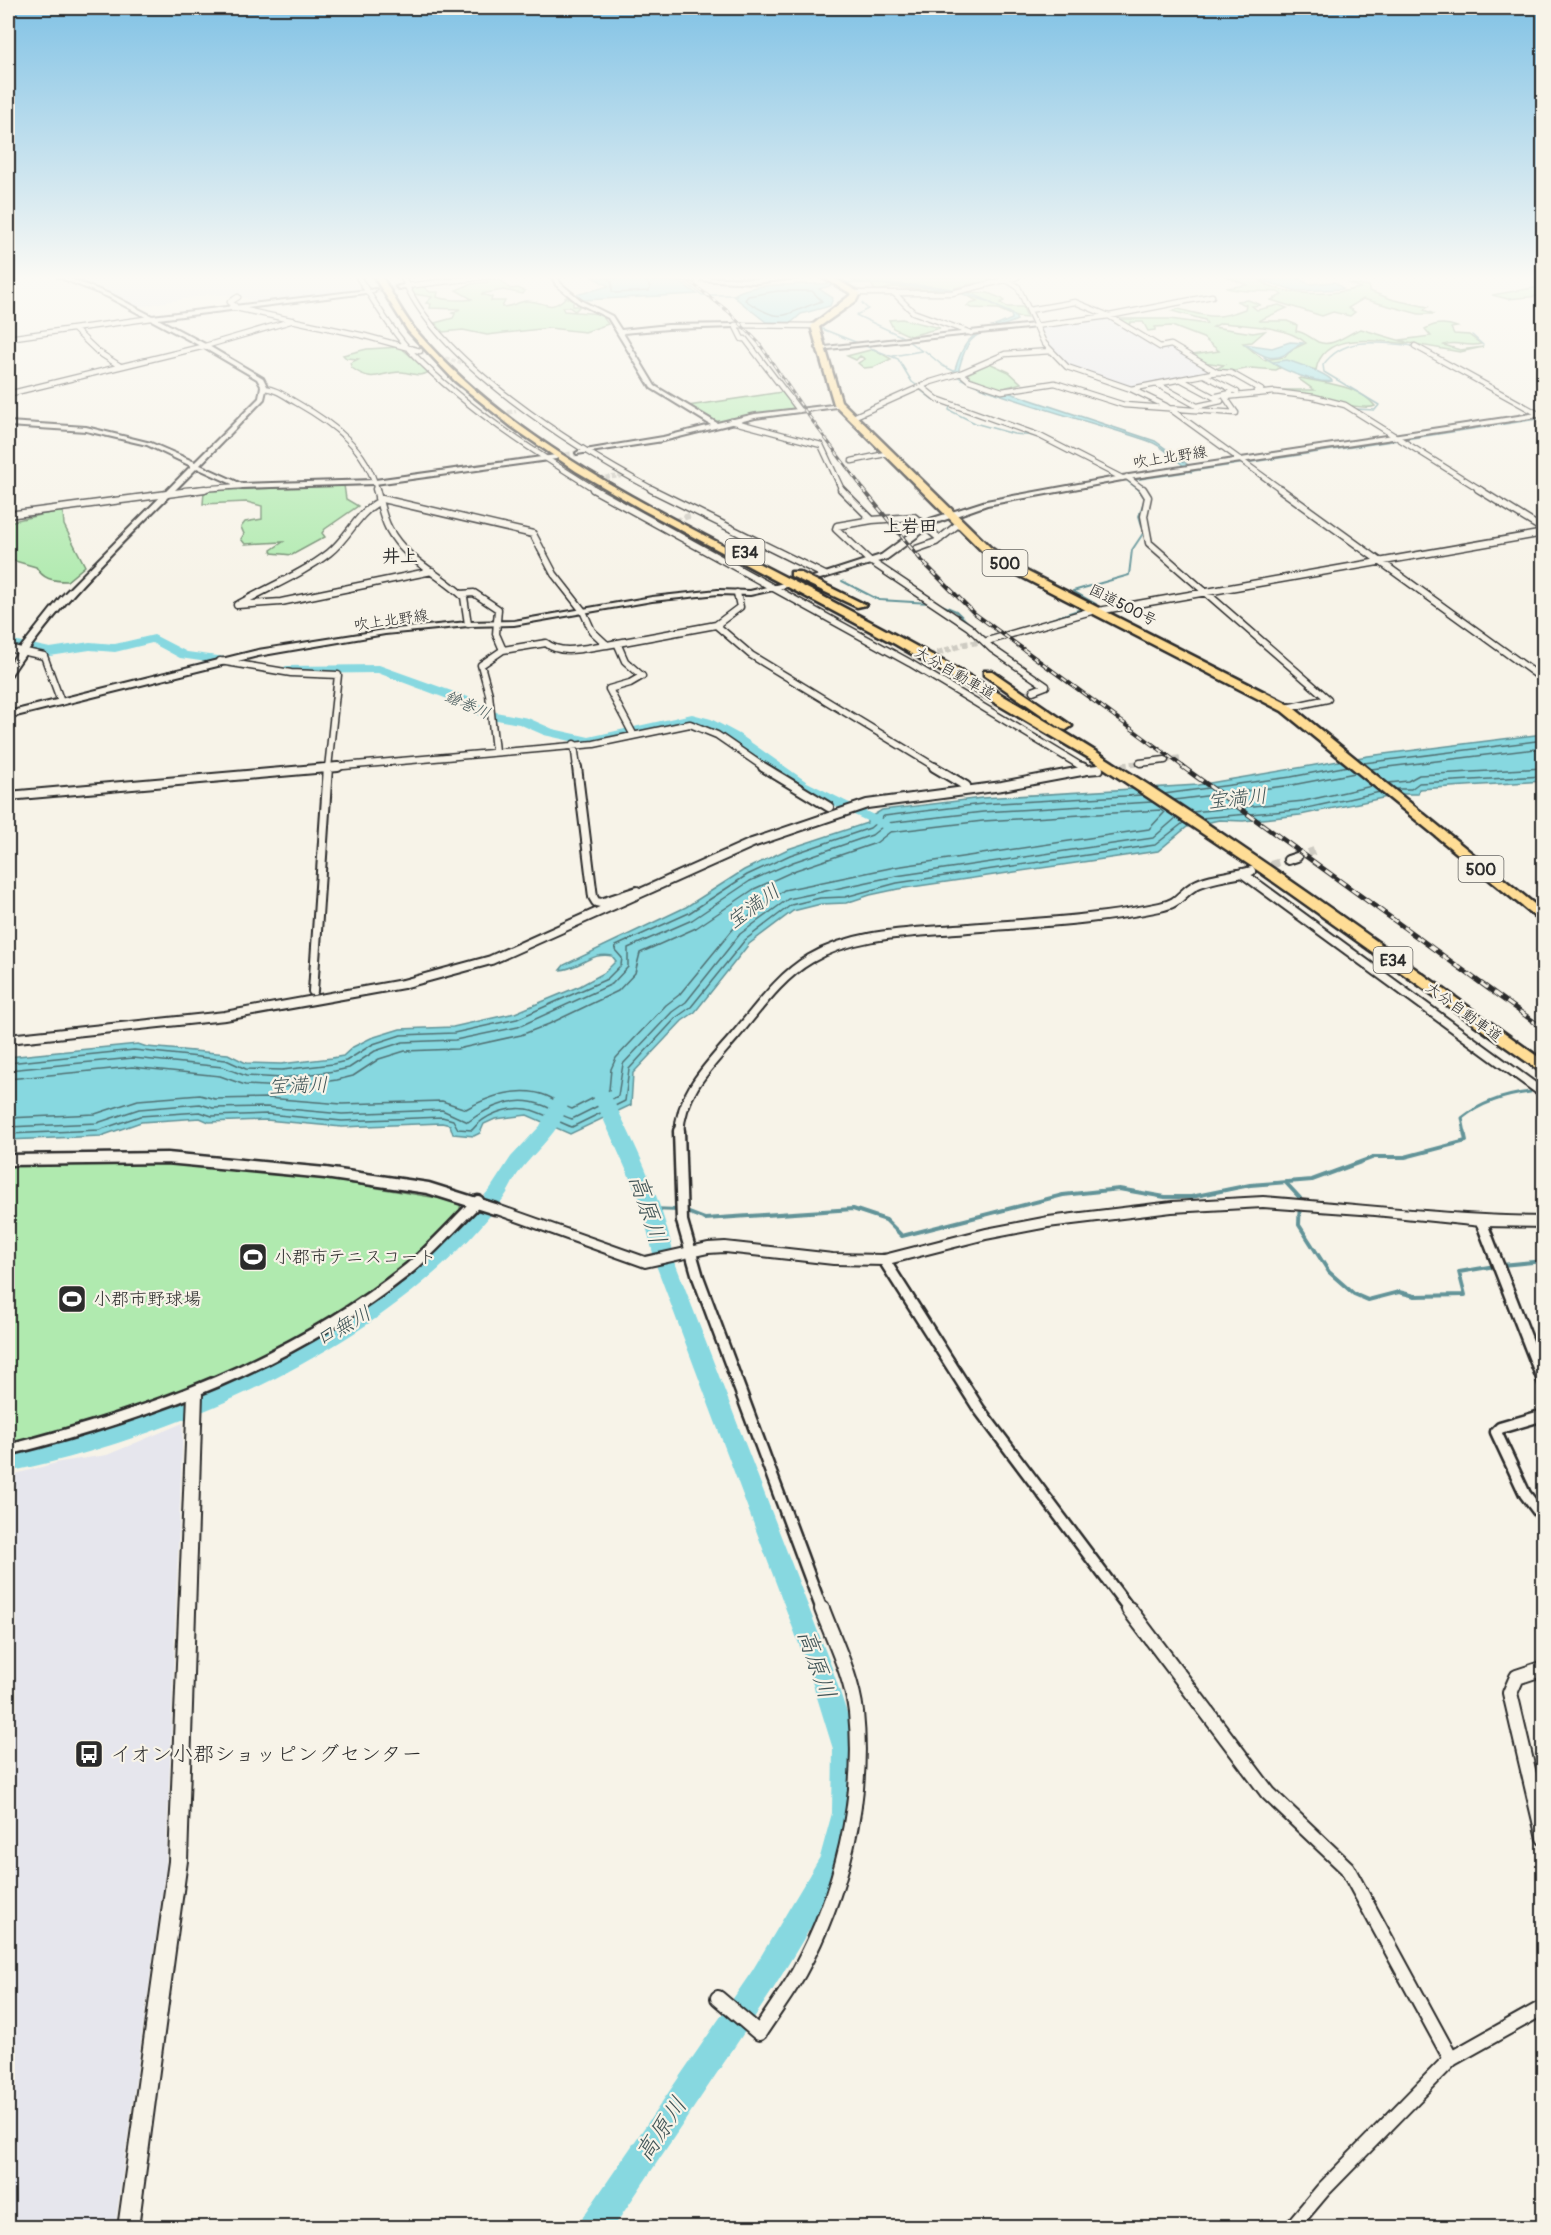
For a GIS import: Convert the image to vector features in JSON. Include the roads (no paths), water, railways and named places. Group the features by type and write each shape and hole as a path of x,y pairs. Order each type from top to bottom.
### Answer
{"highway":[{"name":"大分自動車道","path":"462,381 494,408 567,460 668,518 948,668 1137,778 1248,852 1343,911 1544,1055"},
{"name":"大分自動車道","path":"473,381 493,400 576,457 726,542 956,664 1103,751 1137,778"},
{"name":"国道500号","path":"829,381 833,395 841,406 1000,560 1286,708 1338,748 1419,818 1544,920"},
{"path":"726,542 861,605"},
{"path":"988,673 1103,751"},
{"name":"大分自動車道","path":"1248,852 1544,1069"}],"street":[{"path":"8,394 59,381"},
{"path":"8,674 25,648 63,600 255,407 262,398 264,388 260,381"},
{"path":"443,381 486,416 583,481 910,663 1087,770"},
{"path":"491,381 582,452 821,576"},
{"path":"649,381 653,387 715,425"},
{"path":"777,381 799,410"},
{"path":"853,417 938,381"},
{"path":"973,381 1002,391 1055,383 1121,404 1236,413 1224,402 1183,381"},
{"path":"1107,381 1144,394 1167,407 1544,680"},
{"path":"1131,389 1173,381"},
{"path":"1217,381 1238,392"},
{"path":"1213,397 1261,390 1246,381"},
{"path":"1480,381 1542,415"},
{"path":"1157,384 1197,406"},
{"path":"1113,389 1121,386"},
{"path":"922,387 937,399 1040,436 1143,488 1148,498 1144,516 1149,543 1328,699 1286,708"},
{"path":"264,388 273,389 351,439 365,459 375,482 384,522 400,546 464,597 468,624"},
{"path":"1224,402 1227,396 1268,392 1326,399 1345,405 1544,532"},
{"path":"1097,396 1105,393"},
{"path":"1121,404 1144,394"},
{"path":"1167,407 1224,402"},
{"path":"582,452 663,439 731,421 841,406"},
{"path":"516,411 526,410"},
{"path":"486,416 495,415"},
{"name":"吹上北野線","path":"821,576 884,557 924,526 950,513 986,503 1125,478 1542,415"},
{"path":"731,421 821,444 831,462 837,483 855,506 872,520"},
{"path":"8,424 76,428 149,444 241,486"},
{"path":"852,460 890,453"},
{"path":"8,515 172,491 241,486 375,482 556,457"},
{"path":"622,476 629,475"},
{"path":"432,572 281,602 237,605 297,573 340,543 365,510 378,500 463,516 533,534 554,574 583,611 592,631 607,645"},
{"path":"691,515 699,513"},
{"path":"940,539 914,517 872,520 835,527 846,541 872,562 969,627 992,649 1046,686 1033,691"},
{"path":"916,549 940,539 956,526"},
{"path":"987,641 1097,610 1544,532"},
{"name":"吹上北野線","path":"8,714 220,661 385,632 468,624 496,624 676,596 718,592 737,593 784,585"},
{"path":"461,594 474,593 495,605 499,612 496,634 503,650"},
{"path":"495,751 489,694 481,665 503,650 546,643 552,648 564,650 618,645 716,625 740,607 737,593"},
{"path":"716,625 760,661 966,786"},
{"path":"618,645 625,661 642,676 608,690 633,734"},
{"path":"8,648 25,648 44,656 61,702"},
{"path":"910,663 920,659"},
{"path":"220,661 291,673 338,675 328,767 313,991"},
{"path":"984,706 992,704"},
{"path":"8,796 594,744 633,734 690,724 698,725 717,735 782,780 829,807"},
{"path":"574,744 593,897 596,902 601,903 625,894 651,890"},
{"path":"1140,763 1165,760"},
{"path":"8,1039 225,1016 403,984 491,960 752,843 877,801 1015,783 1099,769"},
{"path":"922,796 966,786 1015,783"},
{"path":"1287,860 1297,857"},
{"path":"721,2000 759,2033 800,1970 827,1908 838,1873 850,1828 856,1768 855,1710 846,1673 689,1252 682,1221 679,1133 680,1114 685,1099 705,1070 785,978 808,960 836,945 869,937 1063,921 1160,907 1177,902 1194,886 1246,872 1544,1094"},
{"path":"8,1160 167,1158 368,1179 428,1188 478,1202 620,1255 645,1262 725,1247 833,1259 884,1260 986,1234 1048,1222 1172,1207 1301,1203 1481,1221 1544,1222"},
{"path":"8,1450 99,1425 195,1403 328,1325 407,1270 478,1202"},
{"path":"1481,1221 1544,1383"},
{"path":"884,1260 979,1409 1206,1712 1268,1793 1347,1868 1451,2059"},
{"path":"128,2228 178,1860 195,1403"},
{"path":"1544,1415 1500,1428 1496,1432 1525,1494 1544,1519"},
{"path":"1544,1668 1517,1677 1510,1693 1544,1838"},
{"path":"1291,2228 1323,2190 1451,2059 1544,2007"}],"water":[{"path":"967,381 975,381 1155,441 1195,470 1191,472 1167,451 1151,442"},
{"name":"宝満川","path":"1543,734 1543,781 1419,789 1418,794 1402,794 1300,815 1243,821 1219,820 1187,827 1158,851 898,889 846,903 821,904 793,911 749,944 695,1012 682,1021 633,1073 631,1105 570,1134 527,1115 495,1119 484,1124 480,1133 474,1136 453,1134 450,1125 442,1123 342,1127 266,1120 209,1122 200,1118 141,1122 101,1136 8,1140 8,1057 138,1044 147,1047 228,1054 246,1063 281,1064 343,1056 353,1047 371,1038 400,1029 453,1027 515,1013 580,986 604,973 616,961 612,956 605,955 560,970 564,965 686,907 744,870 788,849 867,823 867,819 882,810 982,798 1198,785 1368,756"}],"waterway":[{"path":"912,381 919,387"},
{"path":"1340,381 1379,405 1375,410 1355,409"},
{"path":"1012,387 1047,382"},
{"path":"919,389 932,399 950,406 949,410 977,424"},
{"path":"1233,405 1239,412 1235,413"},
{"path":"1183,407 1197,407"},
{"path":"1138,490 1127,481 1544,418"},
{"path":"978,424 1014,434 1036,436"},
{"path":"1031,626 1096,604 1073,591 1129,575 1132,550 1144,532 1139,516 1145,498 1138,490"},
{"path":"842,581 879,600 930,603"},
{"path":"937,603 956,611 979,633"},
{"name":"鎗巻川","path":"8,643 50,652 90,646 115,648 154,639 184,655 241,663"},
{"name":"鎗巻川","path":"286,670 379,669 466,701 486,714 523,721 549,732 589,741 692,718 706,722 734,737 802,785 893,828"},
{"name":"高原川","path":"594,2228 762,1981 832,1862 845,1813 846,1749 820,1668 666,1265 649,1198 600,1092"},
{"path":"1465,1133 1462,1118 1470,1112 1494,1100 1530,1092"},
{"name":"口無川","path":"8,1462 123,1430 205,1401 297,1356 342,1329 426,1267 462,1233 496,1194 511,1170 552,1122 560,1102"},
{"path":"684,1211 705,1219 853,1209 886,1220 902,1236 1063,1195 1119,1189 1165,1197 1191,1197 1250,1185 1312,1180 1374,1157 1405,1157 1466,1141 1464,1131"},
{"path":"1287,1184 1300,1198 1299,1225 1329,1272 1354,1294 1368,1300 1399,1292 1415,1296 1465,1295 1459,1272 1495,1266"},
{"path":"652,1209 678,1210"},
{"path":"1502,1265 1544,1261"}],"tunnel":[{"path":"495,415 516,411"},
{"path":"556,457 579,453"},
{"path":"586,480 622,476"},
{"path":"667,524 691,515"},
{"path":"784,585 817,577"},
{"path":"920,659 965,644 987,641"},
{"path":"992,704 1033,691"},
{"path":"1165,760 1181,758"},
{"path":"1104,768 1140,763"},
{"path":"1099,769 1115,767"},
{"path":"1297,857 1314,851"},
{"path":"1259,868 1288,860"}],"railway":[{"path":"785,381 864,490"},
{"path":"863,489 921,560 974,613 1185,768"},
{"path":"1183,767 1544,1029"}],"place":[{"name":"小郡市テニスコート","path":"253,1257"},
{"name":"小郡市野球場","path":"72,1299"},
{"name":"イオン小郡ショッピングセンター","path":"89,1754"}],"district":[{"name":"上岩田","path":"910,526"},
{"name":"井上","path":"400,556"}]}
